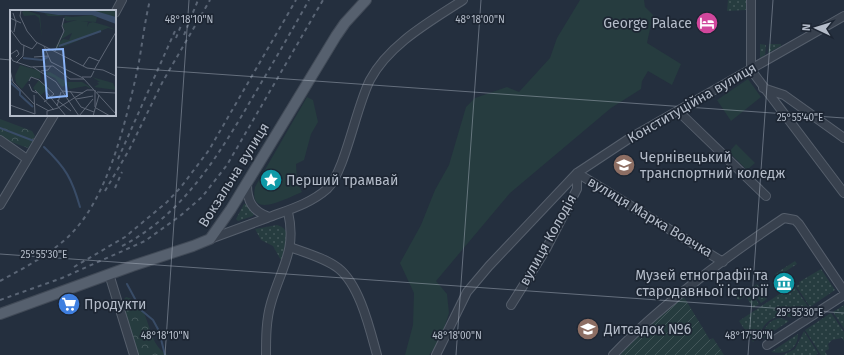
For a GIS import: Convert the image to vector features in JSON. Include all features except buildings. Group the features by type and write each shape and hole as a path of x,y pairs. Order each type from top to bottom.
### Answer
{"main road":[{"name":"Вокзальна вулиця","path":"0,314 108,274 210,239 235,203 336,36 345,23 366,0"}],"street":[{"path":"116,11 122,0"},
{"path":"210,239 269,217 288,212 319,195 333,181 367,85 380,66 407,39 464,0"},
{"path":"751,0 750,70 844,193"},
{"name":"Конституційна вулиця","path":"436,355 467,292 489,266 577,173 630,138 844,16"},
{"path":"763,88 784,95 844,138"},
{"path":"678,111 766,196"},
{"path":"0,205 53,116"},
{"path":"0,140 27,159"},
{"name":"вулиця Марка Вовчка","path":"577,173 723,262"},
{"name":"вулиця Колодія","path":"511,305 545,251 577,189 577,173"},
{"path":"246,184 249,201 258,212 269,217"},
{"path":"235,203 241,200 249,201"},
{"path":"266,355 268,316 290,246 292,227 288,212"},
{"path":"613,355 626,341 676,299 723,262 784,218 795,220 844,291"},
{"path":"290,246 314,256 341,271 359,297 377,355"},
{"path":"108,274 134,355"},
{"path":"766,345 844,295"}],"green space":[{"path":"580,0 644,0 645,7 653,15 647,43 681,64 672,85 648,71 642,81 641,89 611,108 510,193 436,281 447,294 449,313 440,341 429,355 405,355 413,325 414,293 400,263 421,225 435,190 449,165 466,107 475,98 507,87 519,92 550,58 557,38"},
{"path":"728,0 746,0 746,10 727,11"},
{"path":"760,44 766,45 765,55 760,58"},
{"path":"769,44 781,44 781,46 768,53"},
{"path":"748,79 761,97 731,121 717,100"},
{"path":"307,97 313,100 318,122 311,134 304,160 296,164 297,182 302,192 280,202 263,205 258,203 254,197 255,187"},
{"path":"0,119 32,131 35,136 28,148 0,138"},
{"path":"736,144 755,163 747,170 729,152"},
{"path":"244,204 247,204 254,213 253,216 238,221 236,219"},
{"path":"277,225 283,227 287,235 282,262 273,246 261,240 255,229"},
{"path":"795,261 797,264 777,277 775,274"},
{"path":"821,269 835,290 810,307 796,286 800,284 799,282"},
{"path":"757,284 767,299 761,303 751,288"},
{"path":"790,287 792,289 795,287 809,308 794,318 781,316 770,320 763,328 758,340 757,339 753,342 739,321"},
{"path":"749,289 759,304 753,308 746,296 739,300 737,299 737,296"},
{"path":"126,297 135,301 141,307 155,342 160,350 168,355 138,355 121,302"},
{"path":"684,297 710,340 713,338 724,355 620,355 651,323"},
{"path":"844,305 844,329 833,312"},
{"path":"831,313 844,332 844,341 842,338 832,340 828,344 829,349 825,351 827,355 821,355 805,330"},
{"path":"780,318 789,321 762,339 767,325"},
{"path":"804,331 818,353 816,355 783,355 795,349"},
{"path":"798,334 796,344 790,350 781,353 771,352"}],"waterway":[{"path":"0,128 34,141"},
{"path":"44,147 58,161 67,174 80,207"},
{"path":"127,284 141,310 153,320 159,331 165,355"}],"railway":[{"path":"0,281 36,261 61,243 83,220 94,202 113,159 127,114 137,72 150,0"},
{"path":"184,35 198,0"},
{"path":"105,191 129,150 163,81 210,0"},
{"path":"74,267 125,237 167,202 181,187 209,150 296,0"},
{"path":"122,246 144,233 164,217 182,199 214,160 228,139 309,0"},
{"path":"0,300 62,278 145,241 180,216 202,197 227,165 323,0"},
{"path":"176,38 182,23"},
{"path":"118,159 175,31"},
{"path":"115,188 122,172"}],"place":[{"name":"George Palace","path":"707,23"},
{"name":"Чернівецький транспортний коледж","path":"624,165"},
{"name":"Перший трамвай","path":"271,180"},
{"name":"Музей етнографії та стародавньої історії","path":"784,283"},
{"name":"Продукти","path":"69,304"},
{"name":"Дитсадок №6","path":"588,329"}]}
